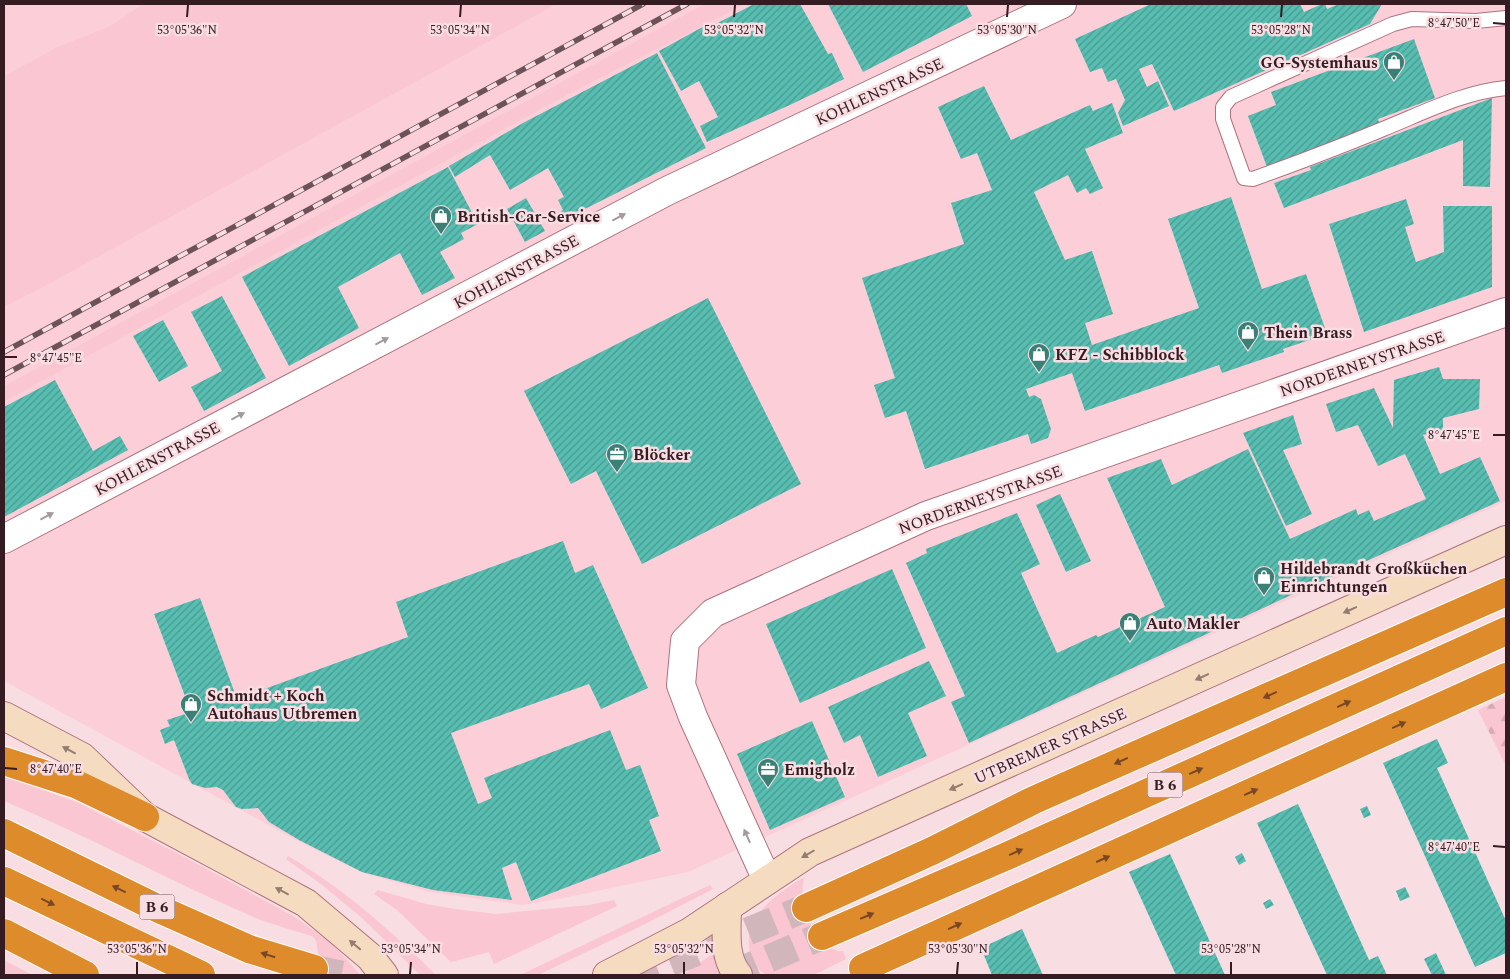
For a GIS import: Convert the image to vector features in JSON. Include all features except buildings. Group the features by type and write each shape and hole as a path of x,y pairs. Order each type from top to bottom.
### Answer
{"highway":[{"path":"1314,676 1452,602 1506,577"},
{"name":"B 6","path":"806,908 932,851 1034,800 1506,592"},
{"name":"B 6","path":"822,936 1007,856 1506,631"},
{"path":"863,973 1506,677"},
{"path":"4,761 78,785 145,817"},
{"name":"B 6","path":"4,833 159,909 249,949 314,969"},
{"name":"B 6","path":"4,881 201,975"},
{"path":"4,933 85,975"}],"main road":[{"name":"UTBREMER STRASSE","path":"608,975 690,932 810,852 1506,540"},
{"path":"4,716 82,757 145,817 306,903 370,957 384,975"},
{"path":"727,907 728,955 738,975"}],"street":[{"name":"KOHLENSTRASSE","path":"4,538 667,192 1062,4"},
{"name":"NORDERNEYSTRASSE","path":"767,880 693,717 681,685 685,641 713,613 926,516 1506,312"}],"lane":[{"path":"1506,18 1476,21 1412,19 1393,24 1231,98 1223,106 1223,119 1244,178 1253,179 1347,144 1464,96 1489,89 1506,88"}],"shaded area":[{"path":"4,4 143,4 110,26 57,47 4,76"},
{"path":"557,4 704,4 4,386 4,307 51,283"},
{"path":"745,4 1506,4 1506,501 688,872 522,905 430,892 361,872 298,841 4,681 4,402 556,101"}],"green space":[{"path":"143,4 557,4 51,283 4,307 4,76 57,47 110,26"},
{"path":"704,4 745,4 556,101 4,402 4,386"},
{"path":"1506,697 1506,766 1478,710"},
{"path":"4,776 79,803 295,917 330,942 360,975 317,975 319,962 316,940 312,936 261,920 229,906 4,801"},
{"path":"288,856 328,882 366,911 436,975 420,975 362,918 321,884 286,859"},
{"path":"804,877 803,904 812,927 832,949 843,951 846,959 812,975 775,976 765,974 755,965 750,953 749,939 752,926 767,904"},
{"path":"710,885 713,889 538,975 520,975"},
{"path":"378,890 426,904 496,914 589,905 614,900 617,906 494,964 489,952 451,962 397,910 374,894"},
{"path":"715,952 723,975 683,975"},
{"path":"4,960 32,975 4,975"}],"tunnel":[{"path":"630,975 649,971 806,908"},
{"path":"730,975 822,936"},
{"path":"314,969 343,975"}],"railway":[{"path":"4,352 643,4"},
{"path":"4,375 687,4"}],"place":[{"name":"GG-Systemhaus","path":"1394,81"},
{"name":"British-Car-Service","path":"441,235"},
{"name":"Thein Brass","path":"1248,351"},
{"name":"KFZ - Schibblock","path":"1039,373"},
{"name":"Blöcker","path":"617,473"},
{"name":"Hildebrandt Großküchen Einrichtungen","path":"1264,596"},
{"name":"Auto Makler","path":"1130,642"},
{"name":"Schmidt + Koch Autohaus Utbremen","path":"191,723"},
{"name":"Emigholz","path":"768,788"}]}
